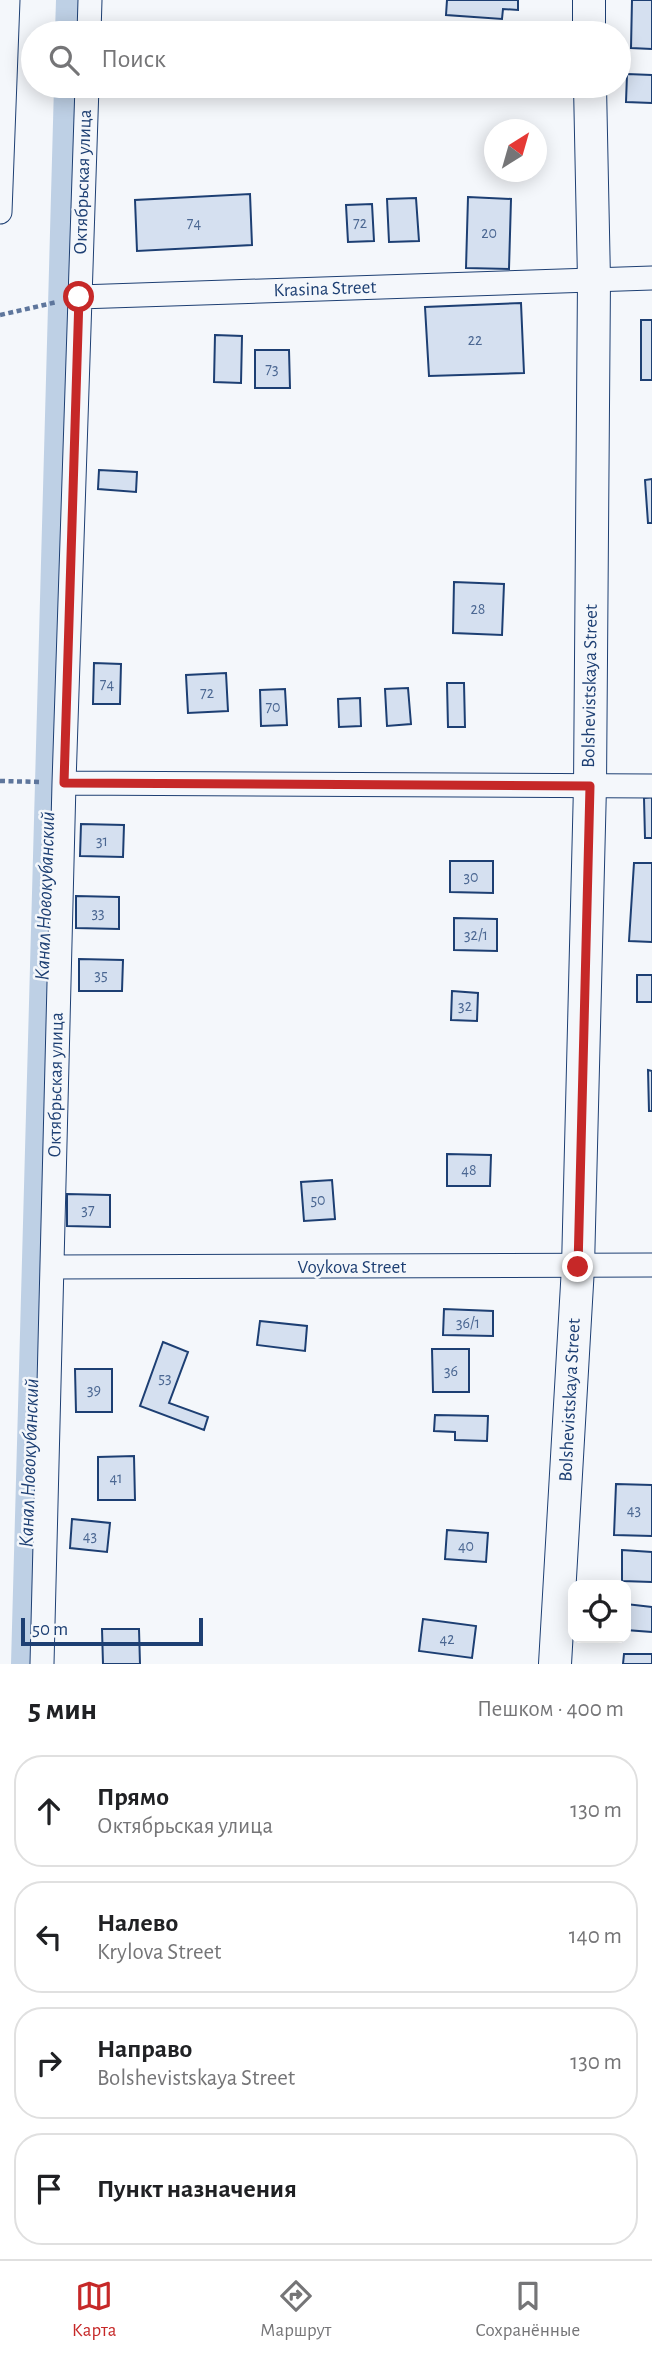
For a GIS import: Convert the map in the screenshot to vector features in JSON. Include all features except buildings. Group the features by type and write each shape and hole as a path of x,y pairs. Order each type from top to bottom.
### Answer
{"street":[{"path":"0,212 8,0"},
{"path":"89,21 90,0"},
{"path":"589,0 589,21"},
{"name":"Октябрьская улица","path":"42,1664 64,783 87,98"},
{"name":"Bolshevistskaya Street","path":"555,1664 578,1267 590,786 594,280 590,98"},
{"name":"Krasina Street","path":"79,297 652,278"},
{"path":"64,783 652,786"},
{"name":"Voykova Street","path":"52,1267 652,1265"}],"path":[{"path":"0,315 79,297"},
{"path":"0,781 64,783"}],"waterway":[{"name":"Канал Новокубанский","path":"68,21 69,0"},
{"name":"Канал Новокубанский","path":"24,1664 67,98"}],"route":[{"path":"79,297 64,783 590,786 578,1267"}]}
